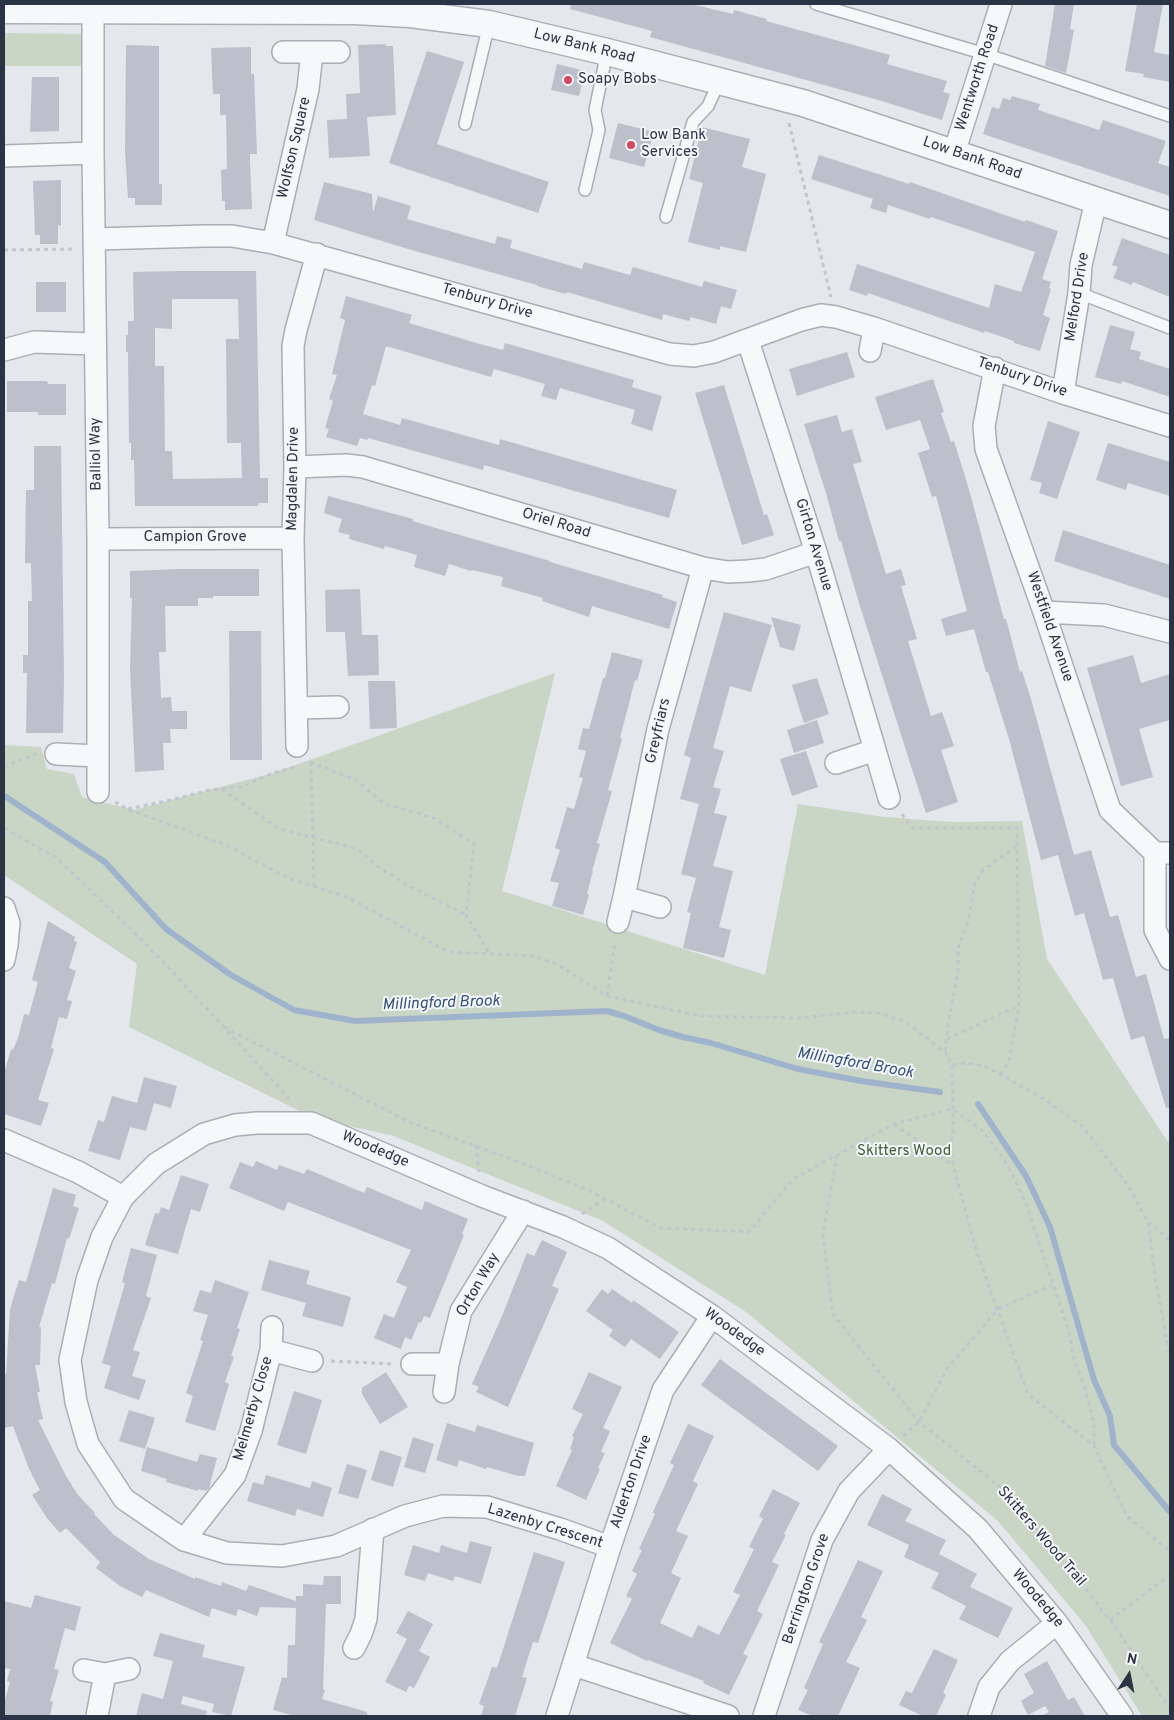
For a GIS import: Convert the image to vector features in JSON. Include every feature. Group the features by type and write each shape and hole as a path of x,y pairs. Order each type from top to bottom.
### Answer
{"street":[{"name":"Wentworth Road","path":"954,153 1001,4"},
{"name":"Low Bank Road","path":"4,10 92,7 355,11 410,14 447,11 488,24 607,52 812,106 1170,225"},
{"name":"Balliol Way","path":"92,7 98,539 98,792"},
{"path":"282,52 339,52"},
{"name":"Wolfson Square","path":"273,243 308,89 312,52"},
{"path":"4,156 93,153"},
{"name":"Melford Drive","path":"1063,393 1079,293 1081,265 1096,201"},
{"name":"Tenbury Drive","path":"94,244 205,236 232,236 273,243 670,354 694,356 714,352 800,320 821,316 836,317 995,368 1063,393 1170,426"},
{"name":"Magdalen Drive","path":"297,746 293,538 295,467 293,346 317,254"},
{"path":"870,350 874,328"},
{"name":"Girton Avenue","path":"748,340 816,552 889,798"},
{"path":"4,350 34,342 95,344"},
{"name":"Westfield Avenue","path":"995,368 984,426 986,449 1044,612 1110,810 1163,853"},
{"name":"Oriel Road","path":"295,467 346,465 381,472 703,568 728,572 748,571 782,564 816,552"},
{"name":"Campion Grove","path":"98,539 293,538"},
{"name":"Greyfriars","path":"618,922 658,730 703,568"},
{"path":"1044,612 1104,615 1170,632"},
{"path":"296,708 338,707"},
{"path":"836,763 875,750"},
{"path":"56,754 97,756"},
{"path":"1163,853 1155,930 1170,958"},
{"path":"624,897 660,907"},
{"path":"4,908 9,923 4,960"},
{"name":"Woodedge","path":"235,1126 257,1123 311,1123 482,1196 563,1227 608,1248 712,1316 889,1449 978,1529 1057,1623 1122,1716"},
{"name":"Lazenby Crescent","path":"235,1126 204,1134 156,1164 123,1197 102,1238 88,1280 70,1360 76,1402 88,1444 124,1499 184,1540 227,1553 282,1556 336,1546 405,1516 443,1506 487,1507 560,1529 610,1547"},
{"path":"4,1140 78,1172 123,1197"},
{"name":"Orton Way","path":"444,1392 448,1364 461,1311 524,1211"},
{"name":"Alderton Drive","path":"557,1716 610,1547 663,1390 712,1316"},
{"name":"Melmerby Close","path":"184,1540 236,1476 251,1431 271,1350 272,1327"},
{"name":"Melmerby Close","path":"271,1350 312,1361"},
{"path":"412,1364 448,1364"},
{"name":"Berrington Grove","path":"764,1716 822,1540 849,1491 889,1449"},
{"path":"354,1648 366,1619 374,1529"},
{"path":"978,1716 989,1687 1010,1661 1057,1623"},
{"path":"574,1665 728,1716"},
{"path":"84,1670 105,1674 129,1669"},
{"path":"97,1716 105,1674"}],"lane":[{"path":"816,4 985,54 1170,116"},
{"path":"465,124 488,24"},
{"path":"585,190 599,130 595,110 607,52"},
{"path":"666,217 692,122 708,106 719,82"},
{"path":"1079,293 1170,328"}],"path":[{"path":"783,98 836,317"},
{"path":"4,250 94,244"},
{"path":"297,746 312,763 356,780 385,804 434,818 474,844 466,915"},
{"path":"4,767 32,754 56,754"},
{"path":"126,809 209,790 241,787 273,773 312,763"},
{"path":"312,763 314,886"},
{"path":"222,789 279,829 358,849 377,866 409,886 466,915 490,953"},
{"path":"98,792 126,809 226,845 290,879 347,897 449,952 534,956 558,964 607,996 700,1016 801,1018 856,1012 878,1013 904,1021 945,1052 952,1065 954,1126 951,1145 953,1165 978,1256 1028,1394 1094,1446"},
{"path":"889,798 912,828 1017,828 1018,1006 1010,1060 1001,1075"},
{"path":"4,828 57,858 147,945 311,1123"},
{"path":"945,1052 958,970 958,948 968,922 975,883 983,870 1017,846"},
{"path":"607,996 618,922"},
{"path":"947,1039 1018,1006"},
{"path":"224,1027 409,1122 519,1162 588,1190 661,1228 749,1232 793,1179 894,1124 952,1109 982,1130 1008,1164 1026,1203 1069,1332 1074,1359 1084,1385 1094,1423 1094,1446 1127,1516 1170,1551"},
{"path":"952,1065 966,1063 985,1066 1044,1099 1084,1127 1127,1184 1148,1222 1170,1359"},
{"path":"894,1124 953,1165"},
{"name":"Skitters Wood Trail","path":"837,1155 823,1235 833,1314 919,1422 1004,1490 1064,1561 1110,1620 1170,1709"},
{"path":"1148,1222 1170,1240"},
{"path":"919,1422 946,1370 998,1309 1052,1285"},
{"path":"312,1361 412,1364"},
{"path":"1110,1620 1170,1575"}],"green space":[{"path":"4,33 94,34 94,66 4,66"},
{"name":"Skitters Wood","path":"555,673 502,891 765,975 798,804 885,817 954,822 1022,821 1047,959 1170,1145 1170,1716 1142,1716 1086,1626 998,1521 746,1312 603,1221 391,1135 316,1119 129,1027 137,964 4,875 4,745 41,747 47,769 74,774 82,797 134,810 273,773"}],"building":[{"path":"571,4 691,4 733,14 734,10 767,19 766,21 890,55 887,64 947,81 943,92 950,94 942,120 882,101 650,37 652,31 570,9"},
{"path":"1055,4 1074,4 1070,29 1074,30 1066,73 1045,66"},
{"path":"1137,4 1163,4 1154,52 1170,55 1170,82 1143,77 1144,74 1125,71"},
{"path":"386,44 386,46 393,46 396,115 367,117 370,156 329,158 327,120 347,119 346,94 360,93 358,45"},
{"path":"126,45 159,46 159,184 162,184 162,205 135,205 135,198 128,198 125,152"},
{"path":"251,47 251,74 254,74 257,154 250,154 250,161 247,162 250,162 252,209 225,210 225,201 222,201 221,170 227,169 226,115 220,115 220,94 213,94 211,48"},
{"path":"427,51 464,62 437,144 549,182 538,213 389,163"},
{"name":"Soapy Bobs","path":"557,64 585,71 579,96 551,90"},
{"path":"32,77 59,77 59,131 30,132"},
{"path":"1012,96 1040,104 1038,110 1099,130 1103,120 1166,141 1158,163 1170,167 1170,196 983,134 992,107 999,109 1003,98 1010,100"},
{"name":"Low Bank Services","path":"618,123 654,132 644,167 609,158"},
{"path":"702,127 750,139 742,167 766,174 746,252 720,246 720,250 688,242 703,183 689,179"},
{"path":"819,155 909,184 910,182 1025,222 1026,220 1058,231 1042,279 1051,282 1049,288 1051,289 1043,315 1050,318 1040,351 868,293 867,296 849,290 857,264 989,308 995,284 1021,292 1035,252 931,217 930,219 888,205 886,213 870,208 873,199 811,179"},
{"path":"61,180 61,226 58,225 58,244 40,244 40,235 35,235 33,181"},
{"path":"324,182 372,194 373,212 378,196 411,206 407,219 495,244 497,236 512,240 510,248 582,269 584,262 630,275 633,267 702,287 704,281 737,290 731,309 721,306 716,324 691,317 689,321 663,314 662,320 408,249 314,220"},
{"path":"1122,238 1170,255 1170,297 1133,282 1132,285 1113,278 1118,267 1112,265"},
{"path":"256,271 260,478 268,478 268,503 258,503 258,506 135,506 134,460 131,460 131,443 129,443 128,352 126,352 128,321 134,321 133,272","holes":["172,299 238,299 239,339 226,339 227,443 241,443 242,478 173,479 172,451 165,451 164,366 155,366 155,328 172,329"]},
{"path":"36,282 66,282 66,312 36,312"},
{"path":"346,296 412,315 409,323 480,344 503,350 505,343 634,380 632,387 662,396 652,431 631,424 635,410 560,388 556,400 541,396 545,384 494,369 491,377 386,346 375,386 372,385 363,414 400,425 402,418 499,445 500,439 677,490 669,518 484,465 483,470 368,438 367,440 360,438 357,446 326,437 329,429 325,428 333,401 329,399 337,375 332,374 345,320 340,318"},
{"path":"1110,325 1135,332 1130,349 1141,352 1139,359 1170,369 1170,397 1122,381 1121,384 1095,377"},
{"path":"847,352 855,377 797,396 789,369"},
{"path":"933,379 944,412 941,413 951,442 954,441 968,486 1004,619 1006,619 1020,672 1022,671 1031,699 1074,855 1091,850 1110,917 1118,915 1136,977 1146,974 1164,1039 1170,1038 1170,1108 1166,1108 1144,1036 1131,1040 1113,978 1103,980 1084,913 1075,916 1058,855 1041,860 1009,739 988,672 986,672 974,629 946,636 941,619 967,611 936,496 932,497 918,453 930,449 920,420 886,430 875,397"},
{"path":"7,381 47,381 48,384 66,384 66,415 38,415 38,412 7,412"},
{"path":"724,385 764,515 767,514 774,535 742,545 695,393"},
{"path":"837,415 842,432 852,429 862,462 853,464 886,574 901,569 906,585 901,586 917,639 908,641 931,716 942,712 954,746 941,750 958,802 926,813 841,541 839,541 804,424"},
{"path":"1048,421 1080,432 1057,499 1039,493 1042,483 1030,480"},
{"path":"1108,443 1170,462 1170,496 1128,483 1126,490 1096,480"},
{"path":"34,446 61,446 63,733 26,733 27,673 23,673 23,655 28,655 28,601 32,601 31,563 25,563 26,490 34,490"},
{"path":"328,496 413,519 413,521 439,529 663,595 662,597 677,602 669,629 592,606 589,617 542,601 543,598 501,586 503,577 471,571 449,564 445,576 414,567 417,555 385,546 384,549 349,539 350,535 338,532 342,519 324,513"},
{"path":"1063,530 1170,565 1170,599 1054,561"},
{"path":"259,569 259,596 213,596 213,598 198,598 198,606 165,606 166,652 159,652 161,698 171,697 172,711 187,711 187,729 170,729 171,743 163,743 164,770 135,772 130,669 132,598 130,598 130,571"},
{"path":"360,589 362,635 378,635 379,675 348,676 345,632 326,632 325,590"},
{"path":"724,612 772,625 751,692 730,686 713,748 724,751 713,787 721,789 714,813 727,816 713,866 733,871 719,927 731,930 724,958 683,948 691,913 687,912 696,878 681,874 699,804 680,799 691,758 684,755"},
{"path":"771,617 801,625 794,651 780,647"},
{"path":"229,631 261,631 262,760 230,760"},
{"path":"612,652 643,660 637,681 635,680 620,738 622,739 608,790 612,791 597,843 600,844 583,915 552,906 559,883 550,881 560,850 555,848 567,807 574,809 583,778 579,777 586,751 578,749 583,728 589,729"},
{"path":"1133,655 1141,683 1170,674 1170,720 1139,729 1153,777 1121,786 1087,668"},
{"path":"817,678 829,714 804,723 792,685"},
{"path":"368,681 395,681 397,728 370,729"},
{"path":"817,720 824,743 794,753 787,730"},
{"path":"806,751 818,787 792,796 780,759"},
{"path":"48,921 75,937 74,941 77,942 69,968 76,971 67,1000 72,1001 67,1019 59,1017 51,1048 54,1049 38,1100 49,1103 41,1126 4,1114 4,1074 11,1049 13,1050 18,1038 24,1014 29,1015 38,982 32,980"},
{"path":"144,1077 177,1086 171,1108 154,1103 146,1131 130,1127 120,1160 88,1151 98,1120 104,1122 112,1096 137,1103"},
{"path":"256,1161 277,1170 279,1165 304,1174 307,1169 364,1193 367,1187 422,1210 425,1201 468,1219 462,1234 464,1235 430,1318 424,1316 421,1323 419,1322 411,1340 405,1337 401,1349 374,1338 384,1314 394,1318 407,1287 396,1282 411,1250 288,1202 284,1211 229,1188 240,1162 253,1167"},
{"path":"181,1175 209,1184 200,1212 191,1209 178,1254 145,1245 155,1213 159,1214 161,1207 169,1210"},
{"path":"53,1188 76,1195 73,1206 79,1208 69,1239 67,1238 55,1284 52,1283 39,1327 41,1327 40,1365 35,1365 40,1392 37,1392 43,1419 38,1420 66,1476 78,1495 114,1535 149,1559 195,1579 195,1577 221,1586 222,1582 246,1591 249,1585 296,1601 296,1596 303,1596 303,1584 323,1585 324,1576 341,1576 341,1604 326,1604 323,1689 325,1690 322,1699 367,1712 367,1716 295,1716 273,1710 282,1677 287,1678 288,1645 295,1645 296,1608 260,1607 257,1616 238,1609 236,1616 212,1608 209,1617 146,1590 142,1597 120,1586 96,1568 100,1562 66,1528 60,1533 47,1518 32,1495 40,1490 29,1469 13,1426 4,1428 4,1375 6,1374 10,1309 19,1280 26,1282"},
{"path":"542,1240 567,1252 552,1286 559,1289 508,1407 476,1392 479,1387 472,1384 527,1253 534,1256"},
{"path":"131,1248 157,1255 146,1296 151,1298 133,1350 140,1352 132,1376 146,1380 139,1400 104,1388 111,1366 102,1363 125,1283 122,1282"},
{"path":"269,1260 310,1271 306,1284 351,1297 343,1327 302,1316 306,1303 261,1290"},
{"path":"215,1280 249,1292 237,1328 240,1329 231,1356 234,1357 225,1382 229,1384 215,1431 185,1422 193,1396 186,1393 203,1341 200,1340 208,1315 193,1311 200,1290 211,1293"},
{"path":"602,1289 608,1294 612,1289 632,1303 633,1300 679,1332 660,1359 631,1339 625,1347 609,1336 613,1330 586,1311"},
{"path":"720,1359 838,1446 818,1471 701,1385"},
{"path":"386,1372 408,1407 380,1424 362,1394 362,1388"},
{"path":"589,1372 622,1387 603,1428 610,1431 601,1452 605,1453 586,1500 556,1486 572,1450 570,1449 574,1437 572,1436 583,1414 572,1409"},
{"path":"294,1391 322,1400 306,1454 277,1445"},
{"path":"129,1410 155,1418 145,1449 119,1441"},
{"path":"447,1423 475,1432 477,1425 534,1443 525,1476 518,1476 487,1467 486,1469 459,1460 457,1467 436,1460"},
{"path":"688,1424 714,1436 693,1481 698,1484 676,1531 688,1536 671,1573 681,1578 660,1623 692,1638 698,1625 719,1635 740,1595 733,1592 754,1549 749,1547 763,1519 759,1516 773,1489 800,1503 772,1562 779,1565 757,1611 763,1614 743,1654 748,1656 729,1695 703,1683 704,1681 647,1661 610,1643 632,1599 626,1596 637,1574 632,1571 642,1550 639,1549 674,1465 670,1463"},
{"path":"413,1437 434,1444 425,1473 404,1467"},
{"path":"147,1447 197,1462 200,1454 217,1458 209,1488 206,1491 198,1489 198,1491 166,1482 167,1479 141,1471"},
{"path":"380,1450 402,1457 393,1487 371,1480"},
{"path":"347,1464 367,1470 358,1499 338,1493"},
{"path":"266,1475 310,1488 312,1481 332,1488 323,1517 297,1509 295,1516 247,1501 253,1482 263,1485"},
{"path":"882,1494 912,1509 905,1521 946,1540 939,1554 977,1574 970,1587 1013,1608 998,1638 959,1619 966,1606 931,1588 939,1573 904,1557 909,1545 867,1525"},
{"path":"470,1541 492,1547 481,1584 455,1576 453,1581 428,1573 425,1581 404,1575 413,1545 439,1553 441,1545 467,1553"},
{"path":"534,1552 565,1562 538,1643 533,1642 522,1677 527,1678 515,1716 481,1716 484,1706 479,1704 492,1667 497,1668"},
{"path":"858,1560 883,1571 861,1617 867,1620 846,1662 860,1668 838,1716 813,1716 798,1710 808,1690 804,1688 823,1644 819,1642"},
{"path":"35,1595 81,1607 75,1631 65,1628 54,1669 59,1670 50,1701 53,1702 50,1716 4,1716 4,1703 10,1682 7,1681 10,1669 4,1668 4,1601 31,1608"},
{"path":"408,1611 433,1624 419,1651 430,1657 414,1688 409,1686 406,1692 385,1682 407,1639 396,1633"},
{"path":"160,1633 205,1645 202,1657 245,1667 231,1716 212,1712 214,1704 183,1696 181,1704 207,1711 206,1716 136,1716 142,1693 163,1699 173,1661 153,1656"},
{"path":"934,1649 958,1660 943,1693 946,1695 936,1716 923,1716 899,1705 906,1691 912,1693"},
{"path":"1047,1661 1068,1700 1074,1697 1085,1716 1041,1716 1049,1712 1045,1706 1028,1715 1021,1701 1034,1693 1024,1674"}],"waterway":[{"name":"Millingford Brook","path":"6,797 105,862 166,929 231,975 294,1010 355,1021 607,1011 659,1030 711,1043 798,1069 861,1081 940,1092"},
{"name":"Millingford Brook","path":"978,1104 1026,1176 1050,1227 1094,1380 1110,1416 1114,1445 1170,1512"}],"place":[{"name":"Soapy Bobs","path":"568,80"},
{"name":"Low Bank Services","path":"631,145"}]}
